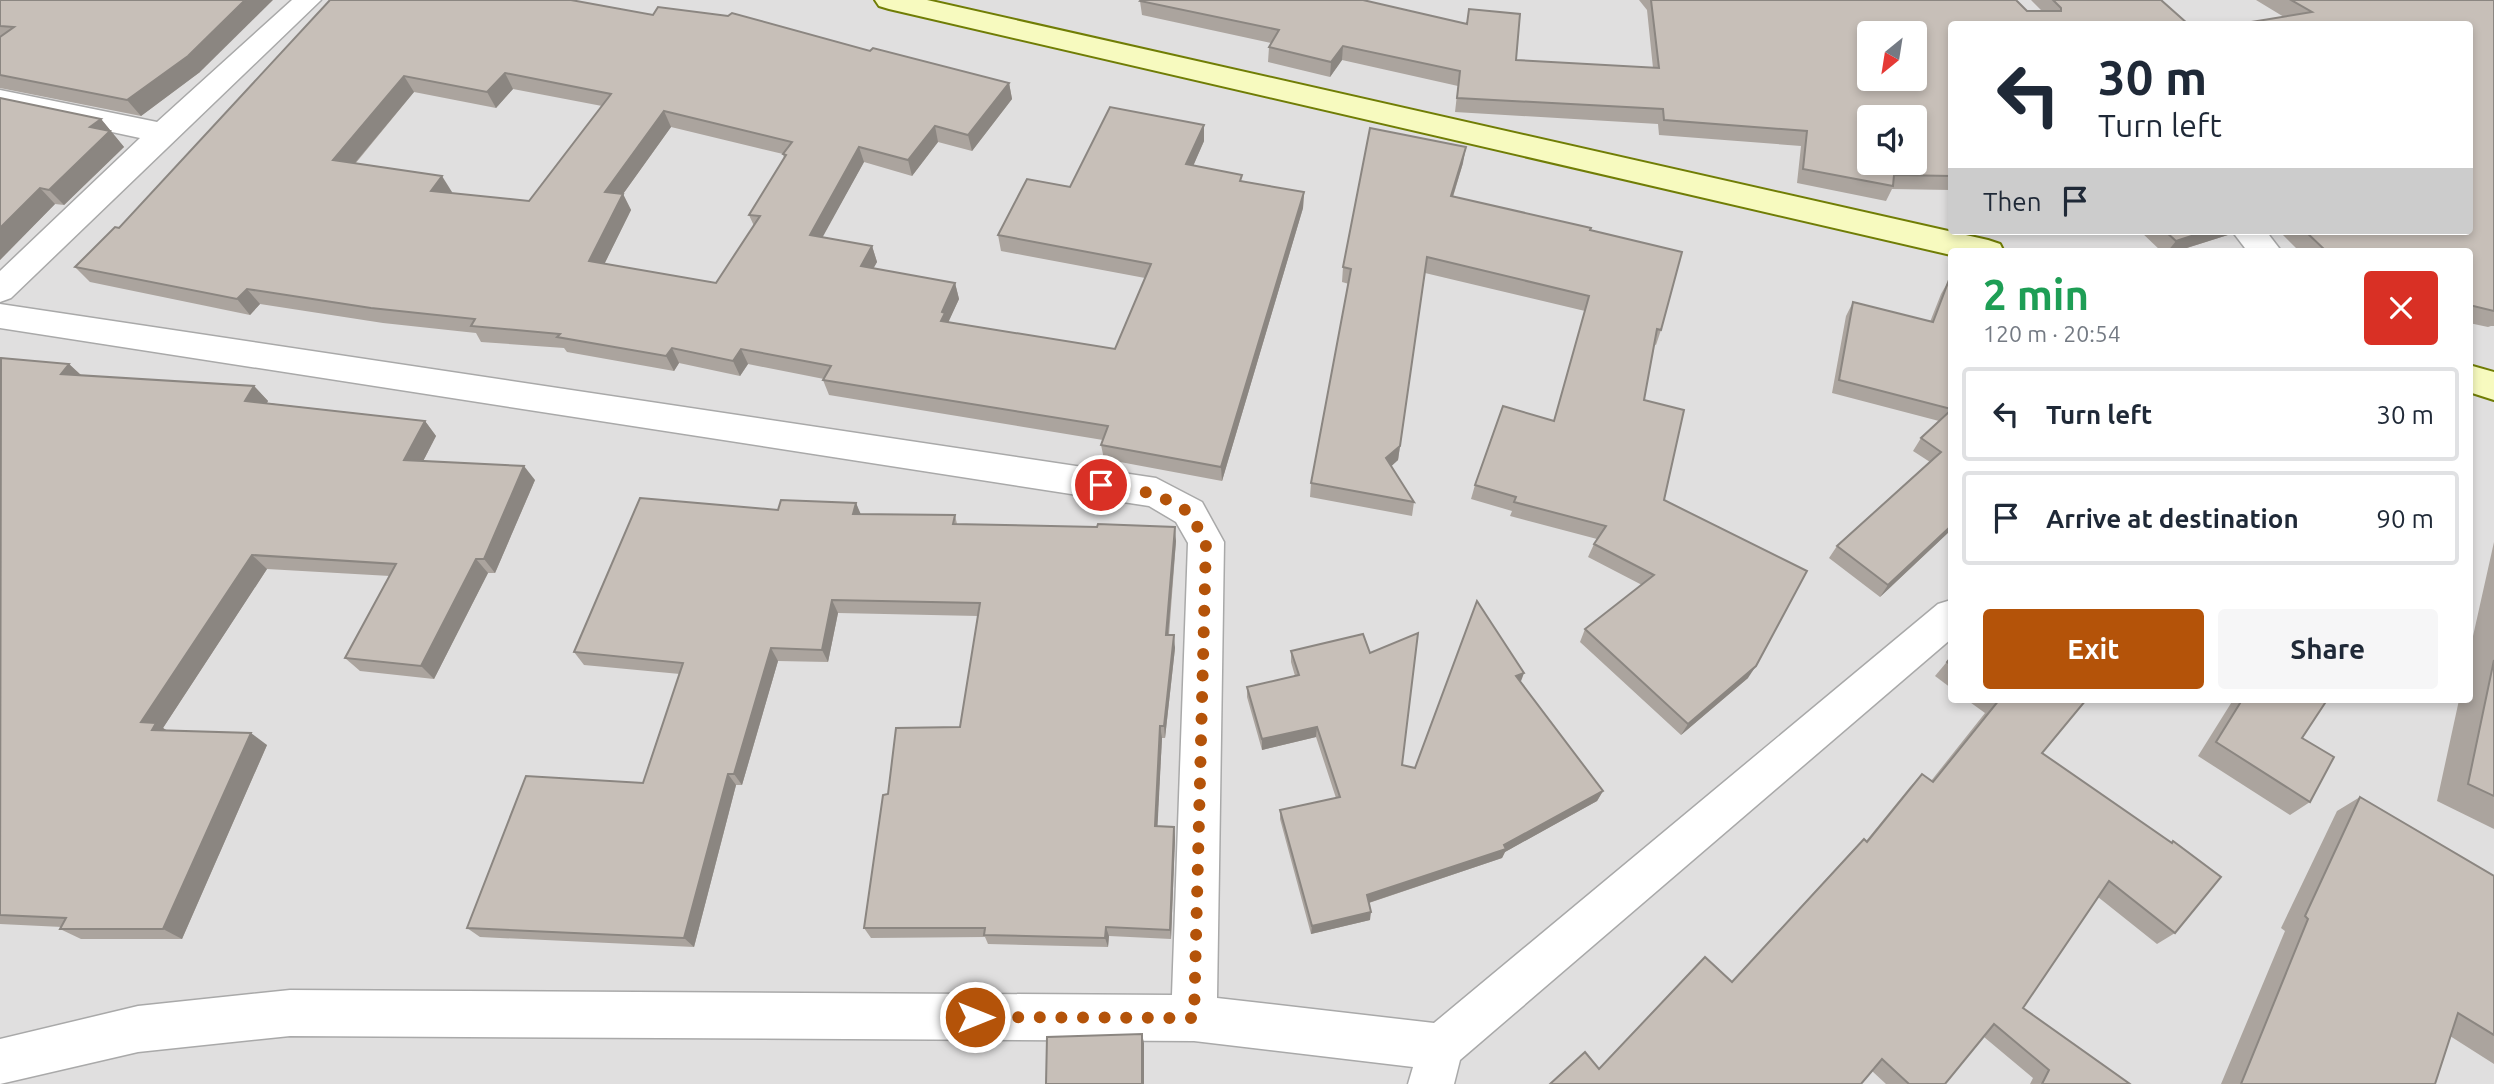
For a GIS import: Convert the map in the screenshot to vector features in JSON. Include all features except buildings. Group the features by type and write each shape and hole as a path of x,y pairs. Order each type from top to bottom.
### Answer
{"main road":[{"path":"889,0 1971,248"},
{"path":"2473,379 2494,386"}],"street":[{"path":"0,290 163,133 308,0"},
{"path":"0,100 163,133"},
{"path":"0,316 1156,494 1189,512 1206,542 1194,1018"},
{"path":"0,1062 138,1029 290,1013 1194,1018 1436,1066 1948,619"}],"shaded area":[{"path":"0,0 2494,0 2494,1084 0,1084"}],"route":[{"path":"975,1017 1194,1018 1206,542 1189,512 1156,494 1101,485"}]}
